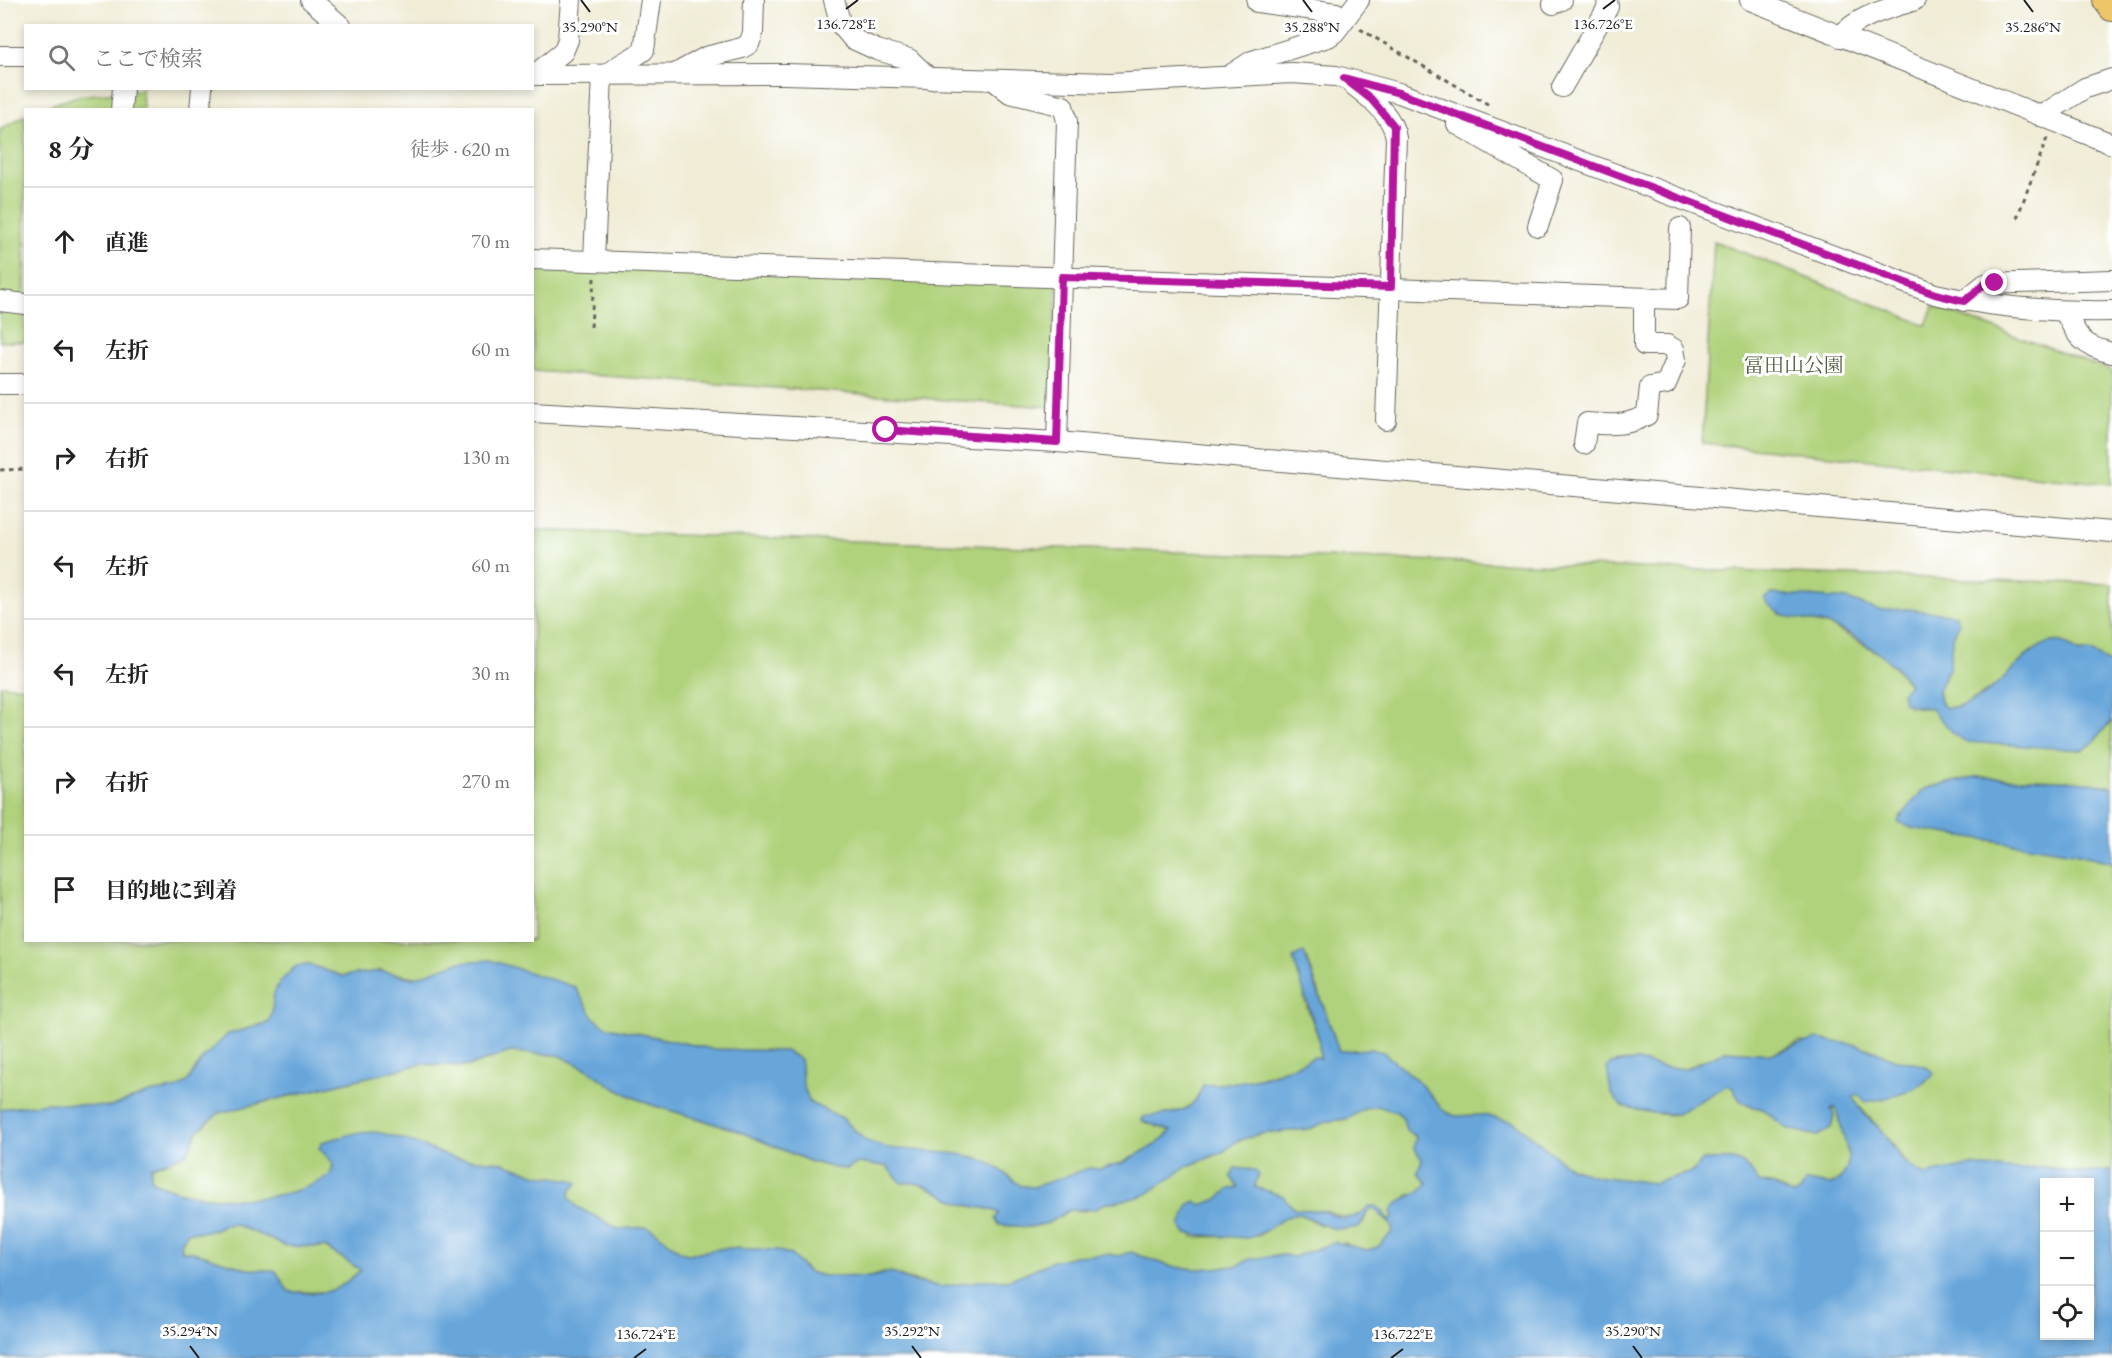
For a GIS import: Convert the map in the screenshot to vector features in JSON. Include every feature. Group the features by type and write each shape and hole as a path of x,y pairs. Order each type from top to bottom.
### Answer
{"main road":[{"path":"2106,0 2112,8"}],"street":[{"path":"311,0 339,24"},
{"path":"534,74 563,52 568,40 571,0"},
{"path":"594,261 604,75 616,65 634,58 644,50 651,0"},
{"path":"674,74 706,57 749,44 753,33 754,0"},
{"path":"834,0 841,25 853,39 877,50 909,59 930,79"},
{"path":"1333,0 1358,1"},
{"path":"1562,87 1608,8 1607,0"},
{"path":"1840,36 1859,20 1915,0"},
{"path":"1230,75 1252,61 1328,37 1345,20 1358,1"},
{"path":"1758,1 2112,144"},
{"path":"1257,2 1336,13 1345,20"},
{"path":"0,56 24,56"},
{"path":"534,75 785,74 1111,83 1292,73 1344,78 1399,93 1536,146 1629,177 1840,260 1935,294 2018,309 2065,312 2112,311"},
{"path":"1344,78 1371,99 1394,126 1386,420"},
{"path":"2047,118 2085,88 2112,79"},
{"path":"994,81 1010,93 1063,106 1067,121 1057,442"},
{"path":"121,108 123,90"},
{"path":"200,108 201,90"},
{"path":"1436,107 1463,130 1553,180 1538,226"},
{"path":"534,258 1678,299 1680,228"},
{"path":"1964,301 1985,284 2112,280"},
{"path":"1584,444 1587,423 1614,425 1633,422 1647,415 1650,387 1666,384 1676,360 1674,349 1667,345 1644,345 1644,298"},
{"path":"0,301 24,304"},
{"path":"2065,312 2076,334 2084,343 2092,349 2112,353"},
{"path":"0,384 24,384"},
{"path":"534,412 1057,442 2112,532"}],"path":[{"path":"1345,20 1498,110"},
{"path":"2017,218 2047,118"},
{"path":"591,327 594,261"},
{"path":"0,470 24,469"}],"green space":[{"path":"142,90 143,108 42,108 78,96"},
{"path":"24,116 24,342 0,342 0,130"},
{"name":"冨田山公園","path":"1714,241 1926,325 1933,306 2112,371 2112,484 1702,443"},
{"path":"534,264 1057,282 1051,407 534,371"},
{"path":"534,530 2112,584 2112,665 2093,653 2079,652 2062,642 2030,652 2000,683 1964,705 1945,708 1940,702 1938,690 1950,666 1952,638 1956,631 1928,612 1878,610 1847,599 1772,594 1780,614 1831,626 1884,656 1909,684 1908,706 1931,709 2004,743 2082,750 2091,745 2112,721 2112,787 2077,781 1975,777 1930,787 1920,793 1913,806 1899,817 1911,828 2075,853 2112,862 2112,1171 2083,1173 2043,1167 2020,1170 1969,1166 1924,1175 1906,1162 1853,1098 1858,1094 1883,1100 1925,1066 1891,1058 1867,1048 1800,1042 1771,1054 1725,1051 1686,1069 1662,1067 1637,1061 1615,1062 1636,1110 1667,1115 1677,1114 1727,1085 1732,1087 1739,1099 1747,1105 1763,1109 1786,1128 1817,1136 1834,1107 1839,1116 1848,1157 1847,1172 1838,1182 1820,1185 1806,1181 1800,1192 1793,1195 1774,1185 1759,1182 1747,1167 1729,1160 1703,1160 1692,1172 1654,1183 1596,1176 1570,1168 1515,1123 1483,1115 1455,1116 1444,1111 1416,1079 1383,1052 1339,1051 1307,957 1304,999 1319,1039 1320,1058 1314,1057 1260,1077 1203,1085 1198,1096 1186,1108 1142,1121 1171,1131 1157,1144 1122,1163 1100,1169 1089,1169 1034,1187 1021,1186 995,1166 887,1148 866,1141 842,1118 810,1103 803,1085 800,1059 785,1051 712,1049 607,1027 594,1018 416,977 380,971 342,976 310,965 273,998 273,1012 268,1023 252,1026 202,1059 188,1081 176,1089 149,1093 110,1107 49,1103 0,1109 0,685 24,687 24,942 534,942"},
{"path":"510,1052 558,1055 587,1069 618,1090 649,1104 736,1130 809,1161 847,1169 858,1163 886,1166 902,1183 910,1182 926,1186 963,1204 999,1213 1000,1225 1031,1227 1048,1223 1069,1210 1085,1211 1103,1204 1135,1198 1188,1166 1223,1152 1236,1141 1259,1134 1309,1129 1329,1121 1347,1119 1363,1109 1377,1106 1397,1112 1403,1118 1406,1131 1416,1136 1422,1160 1418,1173 1427,1183 1418,1193 1408,1195 1389,1222 1382,1210 1370,1206 1357,1216 1347,1218 1321,1210 1294,1209 1282,1196 1255,1187 1254,1170 1235,1168 1233,1180 1239,1188 1230,1190 1216,1200 1188,1212 1193,1237 1258,1236 1284,1218 1298,1213 1320,1225 1363,1223 1368,1211 1375,1209 1392,1226 1392,1232 1378,1247 1367,1250 1355,1249 1346,1243 1319,1247 1308,1254 1294,1258 1283,1255 1250,1259 1237,1266 1199,1269 1172,1267 1131,1252 1118,1256 1107,1254 1053,1261 1009,1280 985,1280 941,1287 883,1273 871,1277 823,1276 808,1272 791,1255 777,1250 725,1248 688,1254 681,1252 655,1231 618,1229 577,1207 569,1197 570,1191 554,1177 537,1175 501,1162 454,1158 403,1139 330,1157 333,1163 331,1174 313,1185 267,1197 242,1199 192,1195 170,1189 151,1180 151,1168 186,1154 199,1130 219,1113 421,1064 469,1066"},
{"path":"234,1224 286,1246 325,1247 361,1270 333,1292 288,1292 276,1271 247,1269 198,1253 182,1251 181,1243 188,1232 211,1231 223,1225"}],"water":[{"path":"1772,594 1847,599 1878,610 1908,609 1956,615 1959,624 1952,638 1950,666 1938,690 1940,702 1946,708 1963,706 1979,698 2036,649 2049,643 2062,642 2078,652 2092,653 2112,665 2112,721 2091,745 2082,750 1967,742 1956,736 1931,709 1904,703 1902,692 1909,684 1885,658 1852,636 1831,626 1794,618 1777,611 1764,598"},
{"path":"1975,777 2077,781 2112,787 2112,862 2074,853 1911,828 1898,822 1924,789"},
{"path":"1304,952 1339,1051 1370,1049 1383,1052 1416,1079 1444,1111 1455,1116 1483,1115 1515,1123 1570,1168 1596,1176 1654,1183 1692,1172 1703,1160 1730,1160 1742,1163 1759,1182 1774,1185 1793,1195 1800,1192 1806,1181 1831,1185 1839,1180 1847,1168 1848,1154 1839,1115 1834,1107 1831,1110 1834,1114 1831,1129 1817,1136 1786,1128 1763,1109 1747,1105 1739,1099 1732,1087 1727,1085 1677,1114 1653,1113 1622,1106 1611,1092 1607,1068 1610,1064 1637,1061 1662,1067 1686,1069 1725,1051 1771,1054 1816,1039 1857,1045 1891,1058 1925,1066 1934,1073 1928,1080 1911,1090 1865,1102 1858,1094 1853,1098 1865,1115 1884,1133 1902,1160 1924,1175 1969,1166 2020,1170 2043,1167 2083,1173 2112,1171 2112,1358 0,1358 0,1109 49,1103 110,1107 149,1093 176,1089 188,1081 202,1059 228,1034 268,1023 272,1014 276,988 296,966 310,965 342,976 380,971 413,978 459,962 490,960 575,987 594,1018 607,1027 712,1049 785,1051 800,1059 803,1085 810,1103 842,1118 866,1141 888,1148 959,1154 978,1158 995,1166 1021,1186 1034,1187 1089,1168 1100,1169 1122,1163 1157,1144 1171,1131 1142,1121 1143,1117 1187,1108 1198,1096 1203,1085 1260,1078 1286,1070 1314,1057 1320,1058 1319,1039 1293,958","holes":["510,1052 558,1055 587,1069 618,1090 649,1104 736,1130 809,1161 847,1169 858,1163 886,1166 902,1183 910,1182 926,1186 963,1204 999,1213 995,1219 1000,1225 1031,1227 1048,1223 1069,1210 1096,1209 1103,1204 1135,1198 1147,1194 1188,1166 1223,1152 1237,1141 1259,1134 1309,1129 1329,1121 1347,1119 1364,1109 1377,1106 1397,1112 1403,1118 1406,1131 1416,1136 1414,1147 1422,1160 1418,1173 1427,1183 1419,1191 1395,1206 1391,1212 1393,1217 1389,1222 1382,1210 1376,1206 1370,1206 1357,1216 1343,1219 1324,1211 1294,1209 1283,1196 1255,1187 1258,1174 1254,1170 1235,1168 1231,1177 1239,1188 1230,1189 1216,1200 1201,1205 1195,1201 1189,1204 1180,1226 1186,1234 1248,1238 1298,1213 1332,1228 1348,1229 1359,1227 1368,1211 1375,1209 1392,1226 1392,1232 1378,1247 1367,1250 1335,1242 1294,1257 1283,1255 1250,1259 1237,1266 1199,1269 1172,1267 1131,1252 1118,1256 1107,1254 1075,1256 1053,1261 1009,1280 985,1280 941,1287 910,1281 891,1272 871,1277 823,1276 808,1272 791,1255 777,1250 725,1248 688,1254 681,1252 655,1231 646,1227 618,1229 577,1207 569,1197 570,1191 578,1183 573,1180 537,1175 501,1162 454,1158 377,1132 356,1133 322,1142 319,1148 333,1163 331,1174 313,1185 291,1192 267,1197 216,1198 169,1189 151,1180 151,1167 186,1154 199,1130 219,1113 421,1064 469,1066","234,1224 286,1246 325,1247 361,1270 336,1289 319,1293 300,1293 288,1291 276,1271 247,1269 198,1253 182,1251 181,1243 188,1232 211,1231 223,1225"]}],"route":[{"path":"886,430 1057,442 1062,277 1391,287 1396,138 1394,126 1371,99 1344,78 1399,93 1536,146 1629,177 1840,260 1935,294 1964,301 1969,294 1985,284 1995,283"}]}
